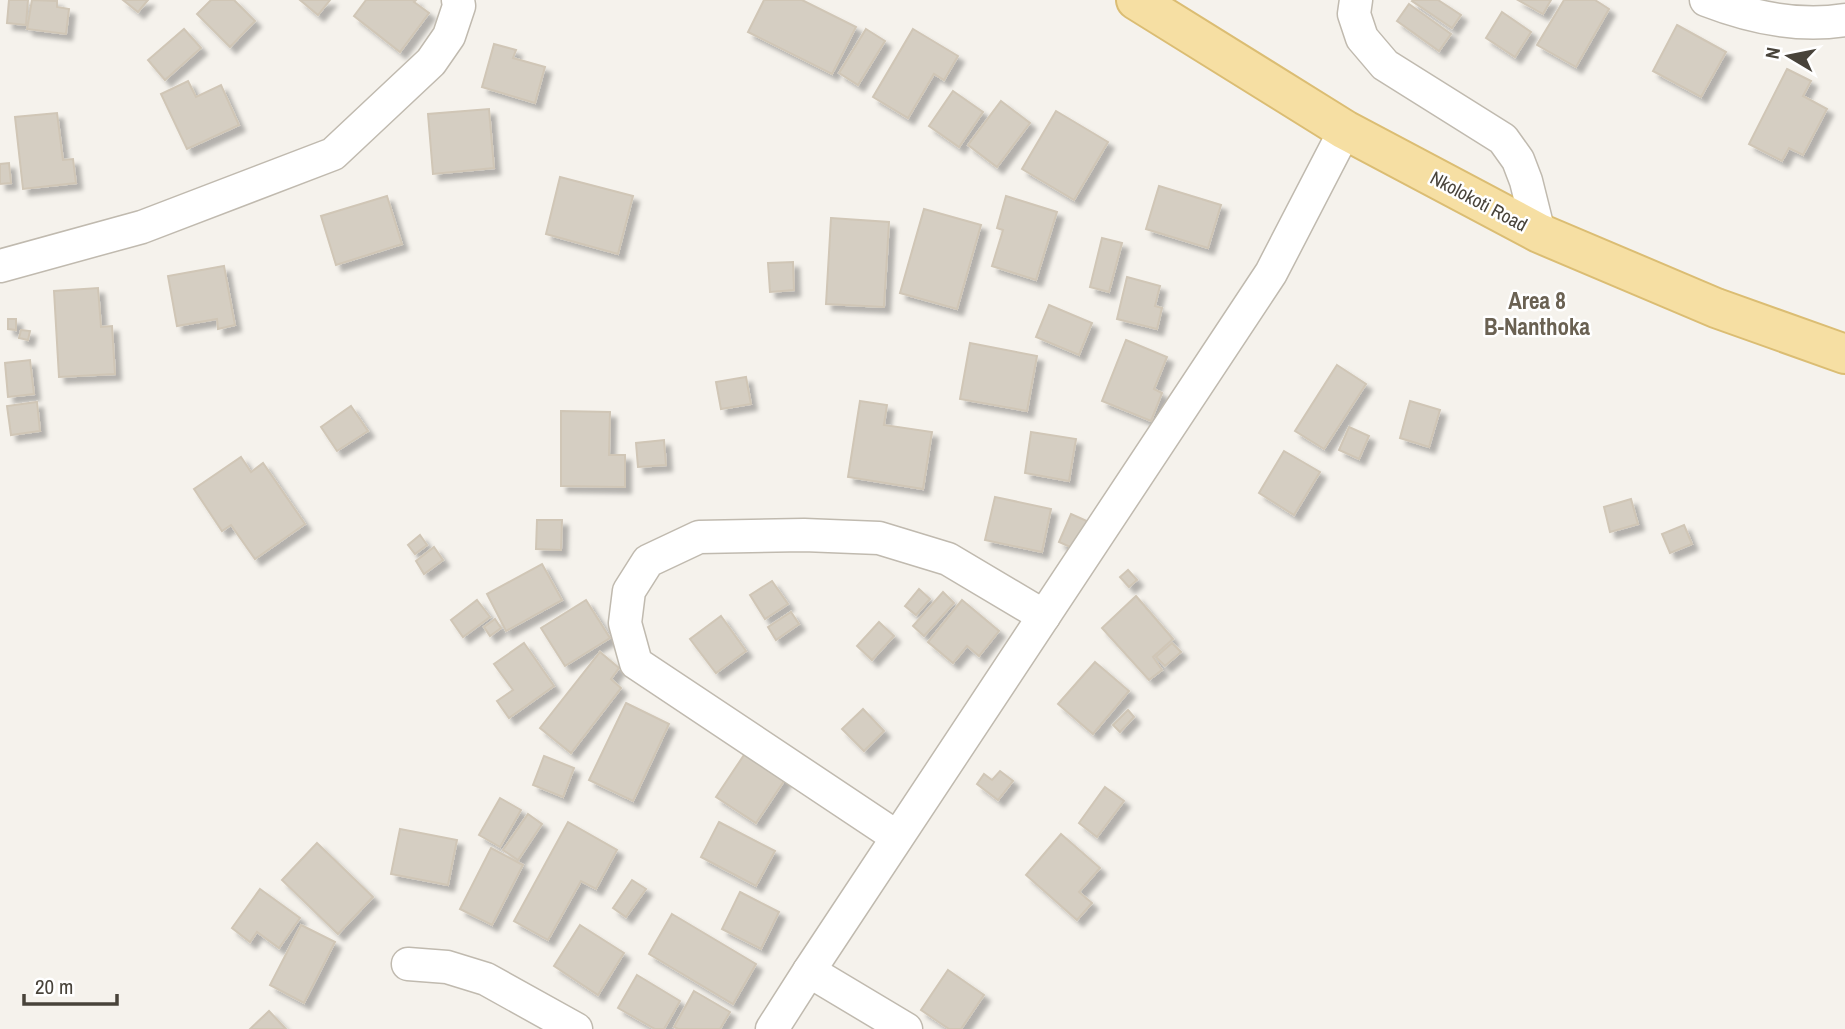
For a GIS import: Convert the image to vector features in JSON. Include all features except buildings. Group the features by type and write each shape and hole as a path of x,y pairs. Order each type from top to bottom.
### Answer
{"main road":[{"name":"Nkolokoti Road","path":"1136,0 1345,130 1539,233 1716,308 1845,354"}],"street":[{"path":"0,266 142,227 333,155 431,62 449,36 459,6 458,0"},
{"path":"1356,0 1354,15 1362,38 1385,65 1503,139 1518,160 1539,233"},
{"path":"1706,0 1742,14 1783,20 1824,24 1845,20"},
{"path":"772,1029 1271,273 1345,130"},
{"path":"897,837 636,663 625,623 629,591 649,561 699,537 804,535 879,538 948,559 1044,616"},
{"path":"408,964 447,967 486,979 576,1029"},
{"path":"809,971 906,1029"}],"district":[{"name":"Area 8 B-Nanthoka","path":"1537,314"}]}
